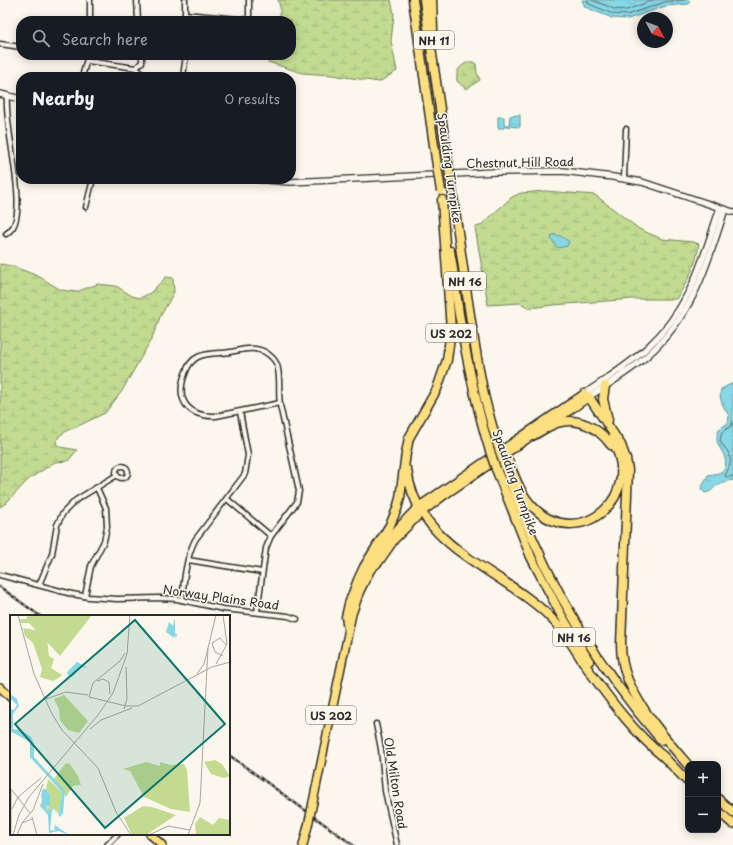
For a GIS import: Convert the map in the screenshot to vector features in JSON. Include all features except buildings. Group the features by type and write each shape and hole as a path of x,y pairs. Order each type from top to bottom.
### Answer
{"highway":[{"name":"Spaulding Turnpike","path":"413,0 440,191 461,324 477,403 496,469 531,557 571,632 588,660 642,732 685,779"},
{"name":"Spaulding Turnpike","path":"424,0 442,117 466,295 484,396 506,462 517,502 551,576 578,625 608,672 632,705 685,767"},
{"name":"NH 11","path":"432,0 436,81"},
{"name":"US 202","path":"348,629 346,617 350,600 364,567 390,526 397,509 409,438 413,429 431,402 439,385 449,351 452,330 442,200"},
{"path":"605,386 603,405 608,423 623,450 628,470 620,644 623,662 627,679 638,700 660,731 685,761"},
{"path":"586,397 614,435"},
{"path":"506,462 518,485 533,507 545,517 569,524 580,523 595,518 610,506 620,485 621,478 619,453 586,397"},
{"path":"532,436 558,423 570,421 581,423 593,427 602,434 610,444 620,463"},
{"path":"405,457 410,490 427,521 447,542 535,603 548,615 565,634 612,702 650,746 665,758"},
{"path":"721,802 733,812"},
{"path":"721,814 733,824"}],"main road":[{"path":"420,510 532,436 586,397"},
{"path":"420,510 586,397"},
{"name":"US 202","path":"303,845 348,629 360,591 371,569 374,559 389,538 408,517 420,510"},
{"path":"0,687 10,697"},
{"path":"151,835 162,845"}],"street":[{"path":"90,0 90,16"},
{"path":"137,0 138,16"},
{"path":"185,0 184,14 206,16"},
{"path":"249,16 250,0"},
{"path":"0,44 16,46"},
{"path":"136,68 142,60"},
{"path":"184,72 185,60"},
{"path":"84,72 87,61 136,68 140,72"},
{"path":"0,94 16,98"},
{"path":"7,96 7,113 16,181"},
{"path":"624,178 626,129"},
{"name":"Chestnut Hill Road","path":"296,182 544,171 589,174 624,178 682,194 733,212"},
{"path":"6,234 13,227 15,221 17,199 16,184"},
{"path":"86,207 92,184"},
{"path":"586,397 605,386 646,357 681,318 694,296 703,276 723,208"},
{"path":"586,397 639,355 656,339 674,318 695,282 723,208"},
{"path":"257,612 266,548 271,536 297,502 299,491 280,403 278,367 273,359 265,353 252,349 208,353 194,359 189,365 183,380 182,395 185,405 192,412 207,416 240,412 280,403"},
{"path":"182,600 188,560 195,540 245,474 248,463 247,444 240,412"},
{"path":"39,585 52,554 60,516 76,500 117,475"},
{"path":"85,596 91,566 104,541 107,527 106,508 97,488"},
{"path":"227,499 271,536"},
{"path":"188,560 262,572"},
{"name":"Norway Plains Road","path":"0,575 85,596 108,599 159,598 182,600 223,609 288,616 297,619"},
{"name":"Old Milton Road","path":"376,724 381,748 386,797 397,845"},
{"path":"107,845 117,835"}],"green space":[{"path":"278,0 391,0 394,14 391,41 397,71 379,82 332,75 302,73 268,62 265,60 296,60 296,16 279,16 280,7"},
{"path":"468,62 473,62 476,64 477,73 480,80 466,89 457,81 457,74 460,67"},
{"path":"545,191 595,195 639,229 662,239 699,244 691,273 676,299 633,299 530,308 520,303 488,305 475,227 480,226 512,197 521,193"},
{"path":"0,264 12,266 38,276 61,290 76,292 98,284 116,286 132,296 140,298 150,293 166,277 173,278 174,292 160,317 152,338 122,391 105,413 68,430 59,436 56,443 60,447 77,450 68,461 55,462 29,479 6,503 0,507"}],"water":[{"path":"582,0 689,0 689,4 666,6 648,12 637,12 637,16 628,19 612,18 585,7"},
{"path":"520,115 520,127 505,126 504,128 498,128 498,117 504,117 504,125 509,125 510,116"},
{"path":"552,235 566,239 569,242 567,246 558,248 551,239"},
{"path":"733,383 733,480 726,481 716,486 711,491 705,493 701,489 708,475 719,473 725,469 725,457 718,445 717,436 719,429 728,423 729,416 722,403 720,393 721,389"}],"railway":[{"path":"0,587 39,615"},
{"path":"230,756 353,845"}]}
